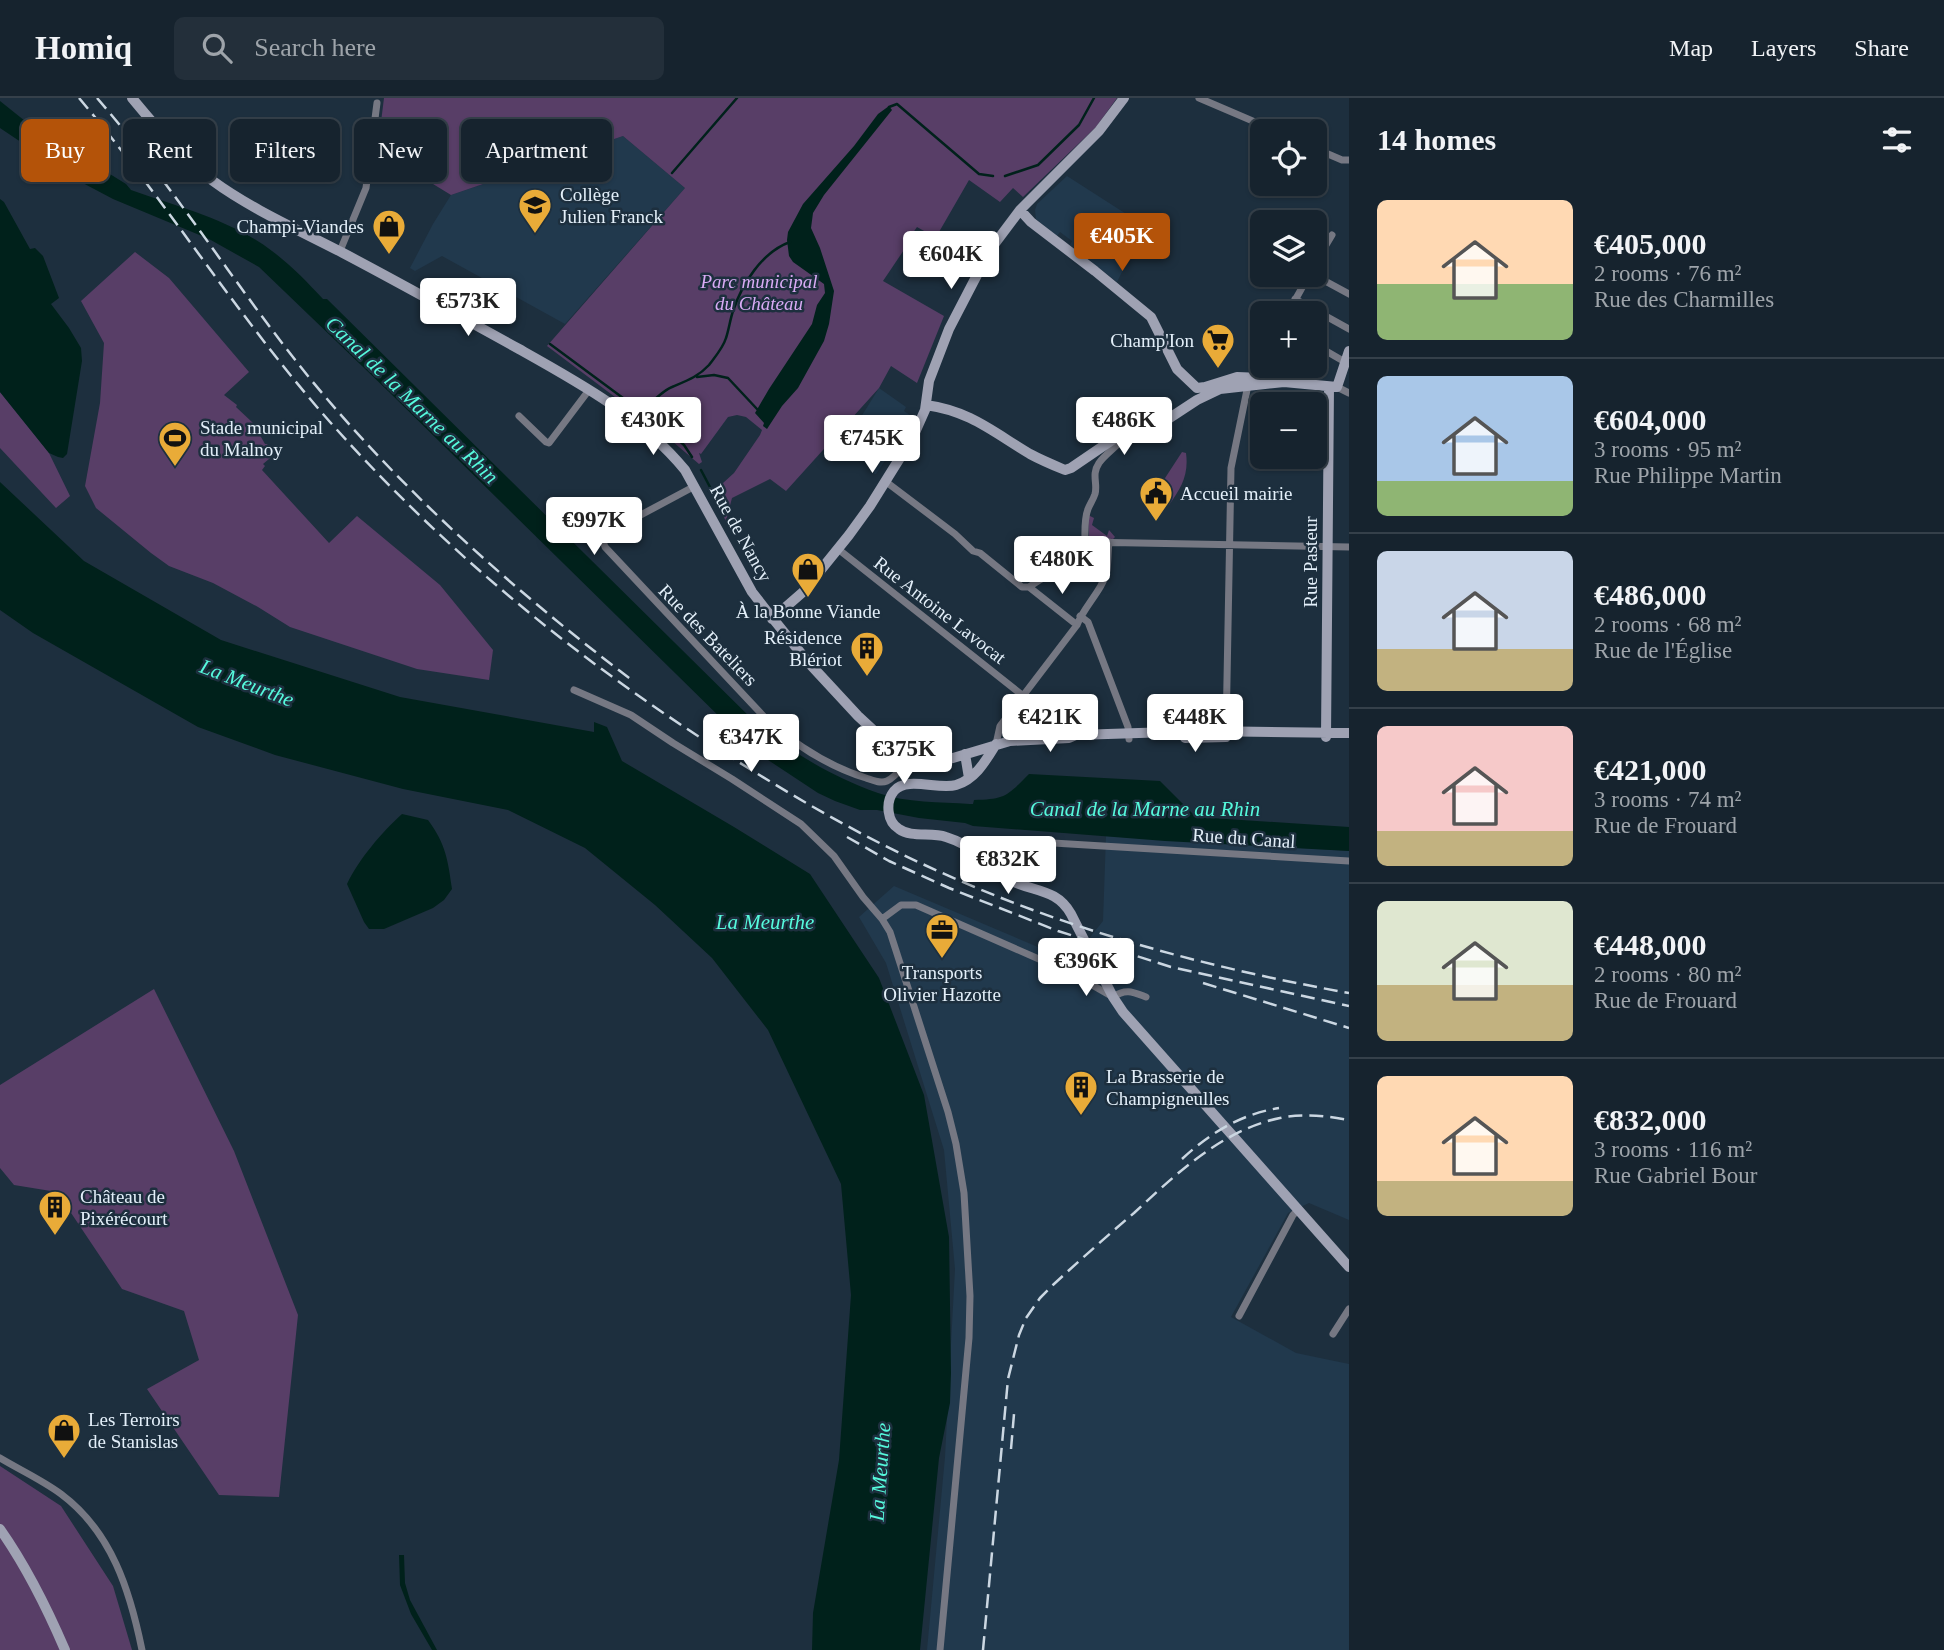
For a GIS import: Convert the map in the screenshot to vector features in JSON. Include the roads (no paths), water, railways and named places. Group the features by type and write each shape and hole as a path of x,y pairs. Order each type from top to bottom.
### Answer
{"main road":[{"name":"Rue de Nancy","path":"132,98 183,154 214,181 295,229 471,322 589,390 660,443 674,456 695,486 746,582 772,619 858,716 896,751 910,758"},
{"path":"772,619 803,592 838,549 870,506 918,429 926,405 929,381 953,320 990,250 1020,211 1099,131 1124,98"},
{"path":"1020,211 1151,317 1177,369 1197,388 1197,400"},
{"name":"Rue Pasteur","path":"1326,735 1333,387 1349,351"},
{"path":"1197,388 1237,377 1250,381 1333,387"},
{"path":"926,405 968,416 1032,455 1065,470 1118,436 1165,421 1220,389 1250,381"},
{"path":"910,758 933,761 1015,740 1069,738 1076,735 1349,735"},
{"path":"996,744 983,765 969,778 952,786 908,785 898,788 892,793 888,815 895,827 907,833 942,835 971,849 1012,881 1049,893 1062,901 1113,997 1130,1020 1349,1267"},
{"path":"965,754 969,778"},
{"path":"0,1529 29,1577 65,1650"}],"street":[{"path":"1199,98 1250,120"},
{"path":"340,251 366,188 377,103"},
{"path":"1327,154 1349,160"},
{"path":"1327,243 1332,235"},
{"path":"1327,282 1349,294"},
{"path":"1302,287 1296,299 1349,329"},
{"path":"1327,352 1345,362"},
{"path":"1226,734 1231,468 1252,378"},
{"path":"1333,387 1349,393"},
{"path":"519,416 549,443 589,390"},
{"path":"886,481 973,551 980,553 1023,587 1029,587 1076,554 1085,542 1086,517 1096,488 1093,480 1097,466 1108,452 1122,442 1125,435"},
{"name":"Rue des Bateliers","path":"695,486 607,533 603,541 605,547 768,721 795,743 824,760 881,782 887,782 894,777 910,758"},
{"path":"1085,542 1349,547"},
{"path":"996,744 1000,726 1077,625 1107,573 1109,542"},
{"name":"Rue Antoine Lavocat","path":"838,549 1022,695"},
{"path":"1029,587 1077,625"},
{"path":"1080,616 1088,622 1128,727 1128,736"},
{"path":"574,690 631,715 801,824 834,856 890,932 948,1112 964,1193 970,1296 969,1338 940,1650"},
{"name":"Rue du Canal","path":"971,849 983,842 1004,840 1349,861"},
{"path":"883,919 901,905 916,905 1073,974 1113,997 1128,990 1146,997"},
{"path":"1073,974 1097,965"},
{"path":"1083,980 1091,977 1097,965"},
{"path":"1238,1316 1298,1209"},
{"path":"1333,1334 1349,1309"},
{"path":"0,1458 63,1495 99,1532 110,1548 124,1581 142,1650"}],"water":[{"name":"Canal de la Marne au Rhin","path":"0,101 22,119 21,142 0,128"},
{"path":"889,106 892,110 824,195 813,213 811,228 834,291 829,324 824,341 798,388 767,429 755,413 812,324 817,305 825,293 824,284 793,262 789,256 788,232 803,204 878,114"},
{"name":"Canal de la Marne au Rhin","path":"109,173 131,190 222,223 256,240 279,256 323,299 327,299 760,727 816,765 878,793 924,802 973,804 974,800 993,799 1005,795 1029,774 1160,781 1196,817 1349,827 1349,851 1165,841 973,826 877,810 860,810 818,793 759,754 731,728 259,267 209,239 113,199 81,182 109,182"},
{"path":"0,199 30,249 35,248 43,256 59,298 51,304 81,348 82,361 67,454 63,458 49,453 0,392"},
{"name":"La Meurthe","path":"0,482 84,561 221,640 400,697 594,732 594,722 607,727 622,761 810,874 879,978 924,1095 949,1237 950,1403 939,1458 920,1650 812,1650 813,1613 839,1460 851,1295 841,1184 768,1030 712,958 655,905 585,848 508,810 403,789 275,755 198,727 33,633 0,610"},
{"path":"402,814 428,820 434,829 445,853 452,889 444,900 433,908 384,929 369,929 347,884 372,846"},
{"path":"399,1555 404,1555 405,1583 410,1600 437,1650 432,1650 411,1614 400,1585"}],"waterway":[{"path":"672,173 737,98"},
{"path":"1005,176 1038,165 1079,125 1094,98"},
{"path":"889,107 897,104 979,174 993,176"},
{"path":"650,403 666,390 696,376 709,365 725,342 733,311 754,270 771,253 790,242"},
{"path":"550,344 673,435 692,457"},
{"path":"697,377 714,375 728,378 757,409"},
{"path":"701,470 711,489 709,491"}],"railway":[{"path":"79,98 143,178 265,343 330,422 375,471 471,563 521,606 626,687 737,761 844,824 927,866 1003,899 1149,948 1249,973 1349,993"},
{"path":"97,98 153,167 284,346 348,423 424,503 464,540 547,613 633,681"},
{"path":"847,837 889,861 949,888 1058,931 1171,967 1349,1006"},
{"path":"1203,983 1349,1028"},
{"path":"1182,1159 1227,1126 1252,1115 1279,1108"},
{"path":"983,1650 1008,1379 1026,1318 1040,1298 1074,1266 1183,1169 1219,1143 1239,1132 1280,1118 1314,1116 1349,1120"},
{"path":"1011,1449 1014,1414"}],"place":[{"name":"Collège Julien Franck","path":"535,235"},
{"name":"Champi-Viandes","path":"389,256"},
{"name":"Champ'Ion","path":"1218,370"},
{"name":"Stade municipal du Malnoy","path":"175,468"},
{"name":"Accueil mairie","path":"1156,523"},
{"name":"À la Bonne Viande","path":"808,599"},
{"name":"Résidence Blériot","path":"867,678"},
{"name":"Transports Olivier Hazotte","path":"942,960"},
{"name":"La Brasserie de Champigneulles","path":"1081,1117"},
{"name":"Château de Pixérécourt","path":"55,1237"},
{"name":"Les Terroirs de Stanislas","path":"64,1460"}],"park label":[{"name":"Parc municipal du Château","path":"759,292"}]}
